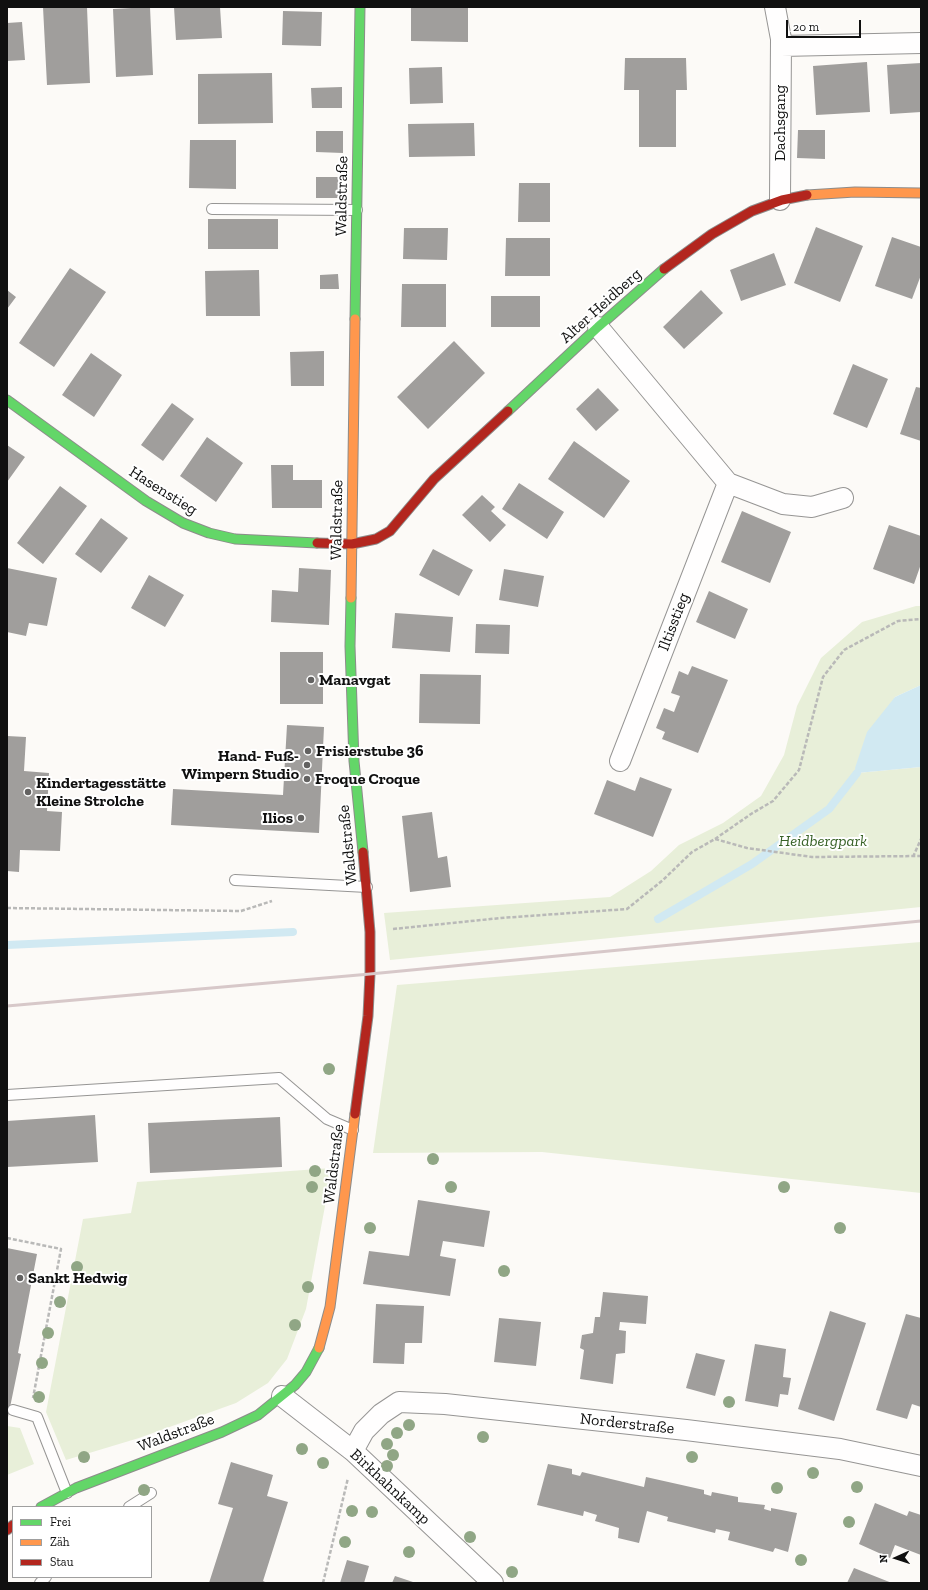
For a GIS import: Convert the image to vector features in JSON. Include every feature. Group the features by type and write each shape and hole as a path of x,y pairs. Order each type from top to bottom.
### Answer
{"street":[{"name":"Waldstraße","path":"43,1506 67,1493 222,1432 258,1415 282,1396 306,1372 314,1359 330,1307 368,1016 370,932 367,887 354,761 351,707 360,7"},
{"name":"Dachsgang","path":"775,7 781,33 780,200"},
{"path":"781,46 921,43"},
{"name":"Alter Heidberg","path":"352,544 376,539 390,531 434,479 659,273 712,234 752,211 780,200 806,195 855,192 921,193"},
{"path":"598,328 728,483 783,504 812,507 843,498"},
{"name":"Hasenstieg","path":"7,400 146,501 183,523 209,533 235,540 352,544"},
{"name":"Iltisstieg","path":"620,761 728,483"},
{"name":"Birkhahnkamp","path":"282,1396 353,1452 493,1583"},
{"name":"Norderstraße","path":"353,1452 364,1431 381,1414 400,1402 445,1404 686,1430 840,1449 921,1466"}],"lane":[{"path":"212,209 357,210"},
{"path":"235,880 367,887"},
{"path":"7,1095 279,1078 327,1119 353,1130"},
{"path":"13,1410 37,1417 67,1493"},
{"path":"131,1506 151,1493"}],"path":[{"path":"370,932 501,918 627,909 663,880 692,852 715,839 750,814 773,801 799,770 822,677 844,650 898,621 921,620"},
{"path":"715,839 747,848 812,857 921,856"},
{"path":"913,857 921,839"},
{"path":"7,908 241,911 275,900"},
{"path":"7,1238 62,1249 33,1402 37,1417"},
{"path":"323,1583 351,1468 353,1452"}],"green space":[{"name":"Heidbergpark","path":"916,606 921,606 921,685 895,697 857,773 921,767 921,907 390,960 384,913 610,897 651,871 679,845 723,823 761,796 784,755 797,706 821,658 862,622"},
{"path":"921,942 921,1193 542,1152 373,1153 397,985"},
{"path":"332,1168 306,1309 287,1359 268,1383 236,1403 139,1438 66,1460 46,1412 83,1219 131,1213 137,1182"},
{"path":"7,1426 20,1428 34,1464 7,1475"}],"water":[{"path":"921,685 921,767 857,773 855,768 867,732 895,697"}],"building":[{"path":"43,7 87,7 90,83 47,85"},
{"path":"150,7 153,75 116,77 113,9"},
{"path":"174,7 220,7 222,38 176,40"},
{"path":"411,7 468,7 468,42 411,41"},
{"path":"283,11 322,12 321,46 282,45"},
{"path":"22,22 25,60 7,61 7,23"},
{"path":"625,58 686,58 687,90 676,90 676,147 639,147 639,90 624,90"},
{"path":"867,62 870,112 816,115 813,66"},
{"path":"921,63 921,112 890,114 887,65"},
{"path":"442,67 443,103 410,104 409,68"},
{"path":"272,73 273,123 198,124 198,74"},
{"path":"342,87 342,108 312,108 311,88"},
{"path":"474,123 475,156 409,157 408,124"},
{"path":"798,130 825,130 825,159 797,158"},
{"path":"316,131 343,131 343,153 316,152"},
{"path":"190,140 236,140 236,189 189,188"},
{"path":"316,177 341,177 341,198 316,198"},
{"path":"519,183 550,183 550,222 518,222"},
{"path":"208,219 278,219 278,249 208,249"},
{"path":"816,227 863,246 840,302 794,283"},
{"path":"404,228 448,228 447,260 403,259"},
{"path":"892,237 921,247 921,275 912,299 875,286"},
{"path":"506,238 550,238 550,276 505,276"},
{"path":"774,253 786,285 741,301 730,270"},
{"path":"70,268 106,292 54,367 19,343"},
{"path":"259,270 260,316 206,316 205,271"},
{"path":"338,274 339,289 320,289 320,275"},
{"path":"402,284 446,284 446,327 401,327"},
{"path":"7,290 16,297 7,309"},
{"path":"701,290 723,313 684,349 663,327"},
{"path":"491,296 540,296 540,327 491,327"},
{"path":"454,341 485,373 428,429 397,397"},
{"path":"324,351 324,386 291,386 290,352"},
{"path":"91,353 122,375 94,417 62,395"},
{"path":"853,364 888,379 867,428 833,414"},
{"path":"916,387 921,388 921,441 900,434"},
{"path":"598,388 619,410 596,431 576,409"},
{"path":"172,403 194,419 163,461 141,445"},
{"path":"207,437 243,463 216,502 180,476"},
{"path":"574,441 630,481 604,518 548,479"},
{"path":"7,445 25,457 7,482"},
{"path":"271,465 293,465 293,480 322,480 322,508 272,508"},
{"path":"519,483 564,512 547,539 502,509"},
{"path":"60,486 87,506 43,564 17,543"},
{"path":"482,495 495,507 491,511 506,525 490,542 462,515"},
{"path":"742,511 791,532 770,583 721,562"},
{"path":"101,518 128,538 101,573 75,554"},
{"path":"889,525 921,536 921,564 914,584 873,569"},
{"path":"433,549 473,570 459,596 419,575"},
{"path":"7,568 57,578 47,626 29,623 26,636 7,632"},
{"path":"299,568 331,570 329,625 271,622 272,590 298,592"},
{"path":"504,569 544,576 538,607 499,600"},
{"path":"149,575 184,595 165,627 131,608"},
{"path":"709,591 748,609 735,639 696,622"},
{"path":"395,613 453,617 450,652 392,648"},
{"path":"476,624 510,625 509,654 475,653"},
{"path":"280,652 323,652 323,704 280,704"},
{"path":"692,666 728,680 698,753 662,739 665,732 656,728 664,708 674,712 680,696 671,693 679,671 688,675"},
{"path":"420,674 481,675 480,724 419,723"},
{"path":"287,725 324,727 319,833 171,825 173,789 283,795"},
{"name":"Kindertagesstätte Kleine Strolche","path":"7,736 26,737 24,771 49,773 47,811 62,812 60,851 20,850 19,872 7,871"},
{"path":"640,777 672,789 653,837 594,814 607,780 635,791"},
{"path":"432,812 438,858 447,856 451,887 410,892 402,816"},
{"path":"95,1115 98,1162 7,1167 7,1121"},
{"path":"280,1117 282,1167 150,1173 148,1123"},
{"path":"418,1200 490,1211 484,1247 443,1241 440,1256 456,1259 450,1296 363,1284 369,1251 409,1256"},
{"name":"Sankt Hedwig","path":"7,1248 37,1254 18,1353 21,1354 8,1417"},
{"path":"603,1292 648,1296 646,1324 620,1322 619,1330 626,1331 625,1353 616,1354 613,1384 580,1379 584,1350 580,1348 582,1335 593,1333 595,1317 600,1317"},
{"path":"376,1304 424,1306 422,1343 405,1343 404,1364 373,1363"},
{"path":"830,1311 866,1323 834,1421 798,1409"},
{"path":"906,1314 921,1318 921,1407 912,1404 907,1419 876,1410"},
{"path":"499,1318 541,1322 536,1366 494,1362"},
{"path":"755,1344 786,1349 783,1377 791,1378 788,1395 780,1394 778,1407 745,1401"},
{"path":"696,1353 725,1360 715,1396 686,1388"},
{"path":"231,1462 273,1475 267,1496 288,1502 263,1581 267,1583 209,1583 233,1508 218,1504"},
{"path":"548,1464 572,1469 572,1474 580,1476 582,1472 644,1487 646,1477 704,1490 704,1494 711,1496 712,1492 738,1497 738,1502 765,1505 764,1509 771,1511 771,1508 797,1513 788,1552 775,1548 773,1552 728,1540 730,1532 716,1529 715,1533 667,1521 668,1517 647,1511 639,1543 618,1538 619,1528 595,1521 597,1515 584,1511 583,1516 537,1505"},
{"path":"875,1503 907,1516 909,1511 921,1515 921,1555 895,1545 890,1558 859,1544"},
{"path":"347,1560 369,1566 364,1583 340,1583"},
{"path":"854,1568 892,1583 847,1583"},
{"path":"395,1576 416,1583 392,1583"}],"waterway":[{"path":"658,919 752,864 829,809 857,773"},
{"path":"7,945 293,932"}],"railway":[{"path":"7,1006 370,974 921,921"}],"traffic: fast":[{"path":"355,319 360,7"},
{"path":"508,411 598,327 664,269"},
{"path":"7,400 146,501 183,523 209,533 235,539 317,543"},
{"path":"351,598 350,646 354,761 363,852"},
{"path":"43,1506 76,1488 222,1432 258,1415 295,1385 306,1372 319,1348"}],"traffic: slow":[{"path":"807,195 855,192 921,193"},
{"path":"351,598 355,319"},
{"path":"319,1348 330,1307 355,1114"}],"traffic: jam":[{"path":"664,269 712,234 752,211 782,200 807,195"},
{"path":"317,543 352,544 376,539 390,531 434,479 508,411"},
{"path":"355,1114 368,1016 370,974 370,932 363,852"},
{"path":"7,1530 12,1526"}],"place":[{"name":"Manavgat","path":"311,680"},
{"name":"Frisierstube 36","path":"308,751"},
{"name":"Hand- Fuß- Wimpern Studio","path":"307,765"},
{"name":"Froque Croque","path":"307,779"},
{"name":"Kindertagesstätte Kleine Strolche","path":"28,792"},
{"name":"Ilios","path":"301,818"},
{"name":"Sankt Hedwig","path":"20,1278"}]}
